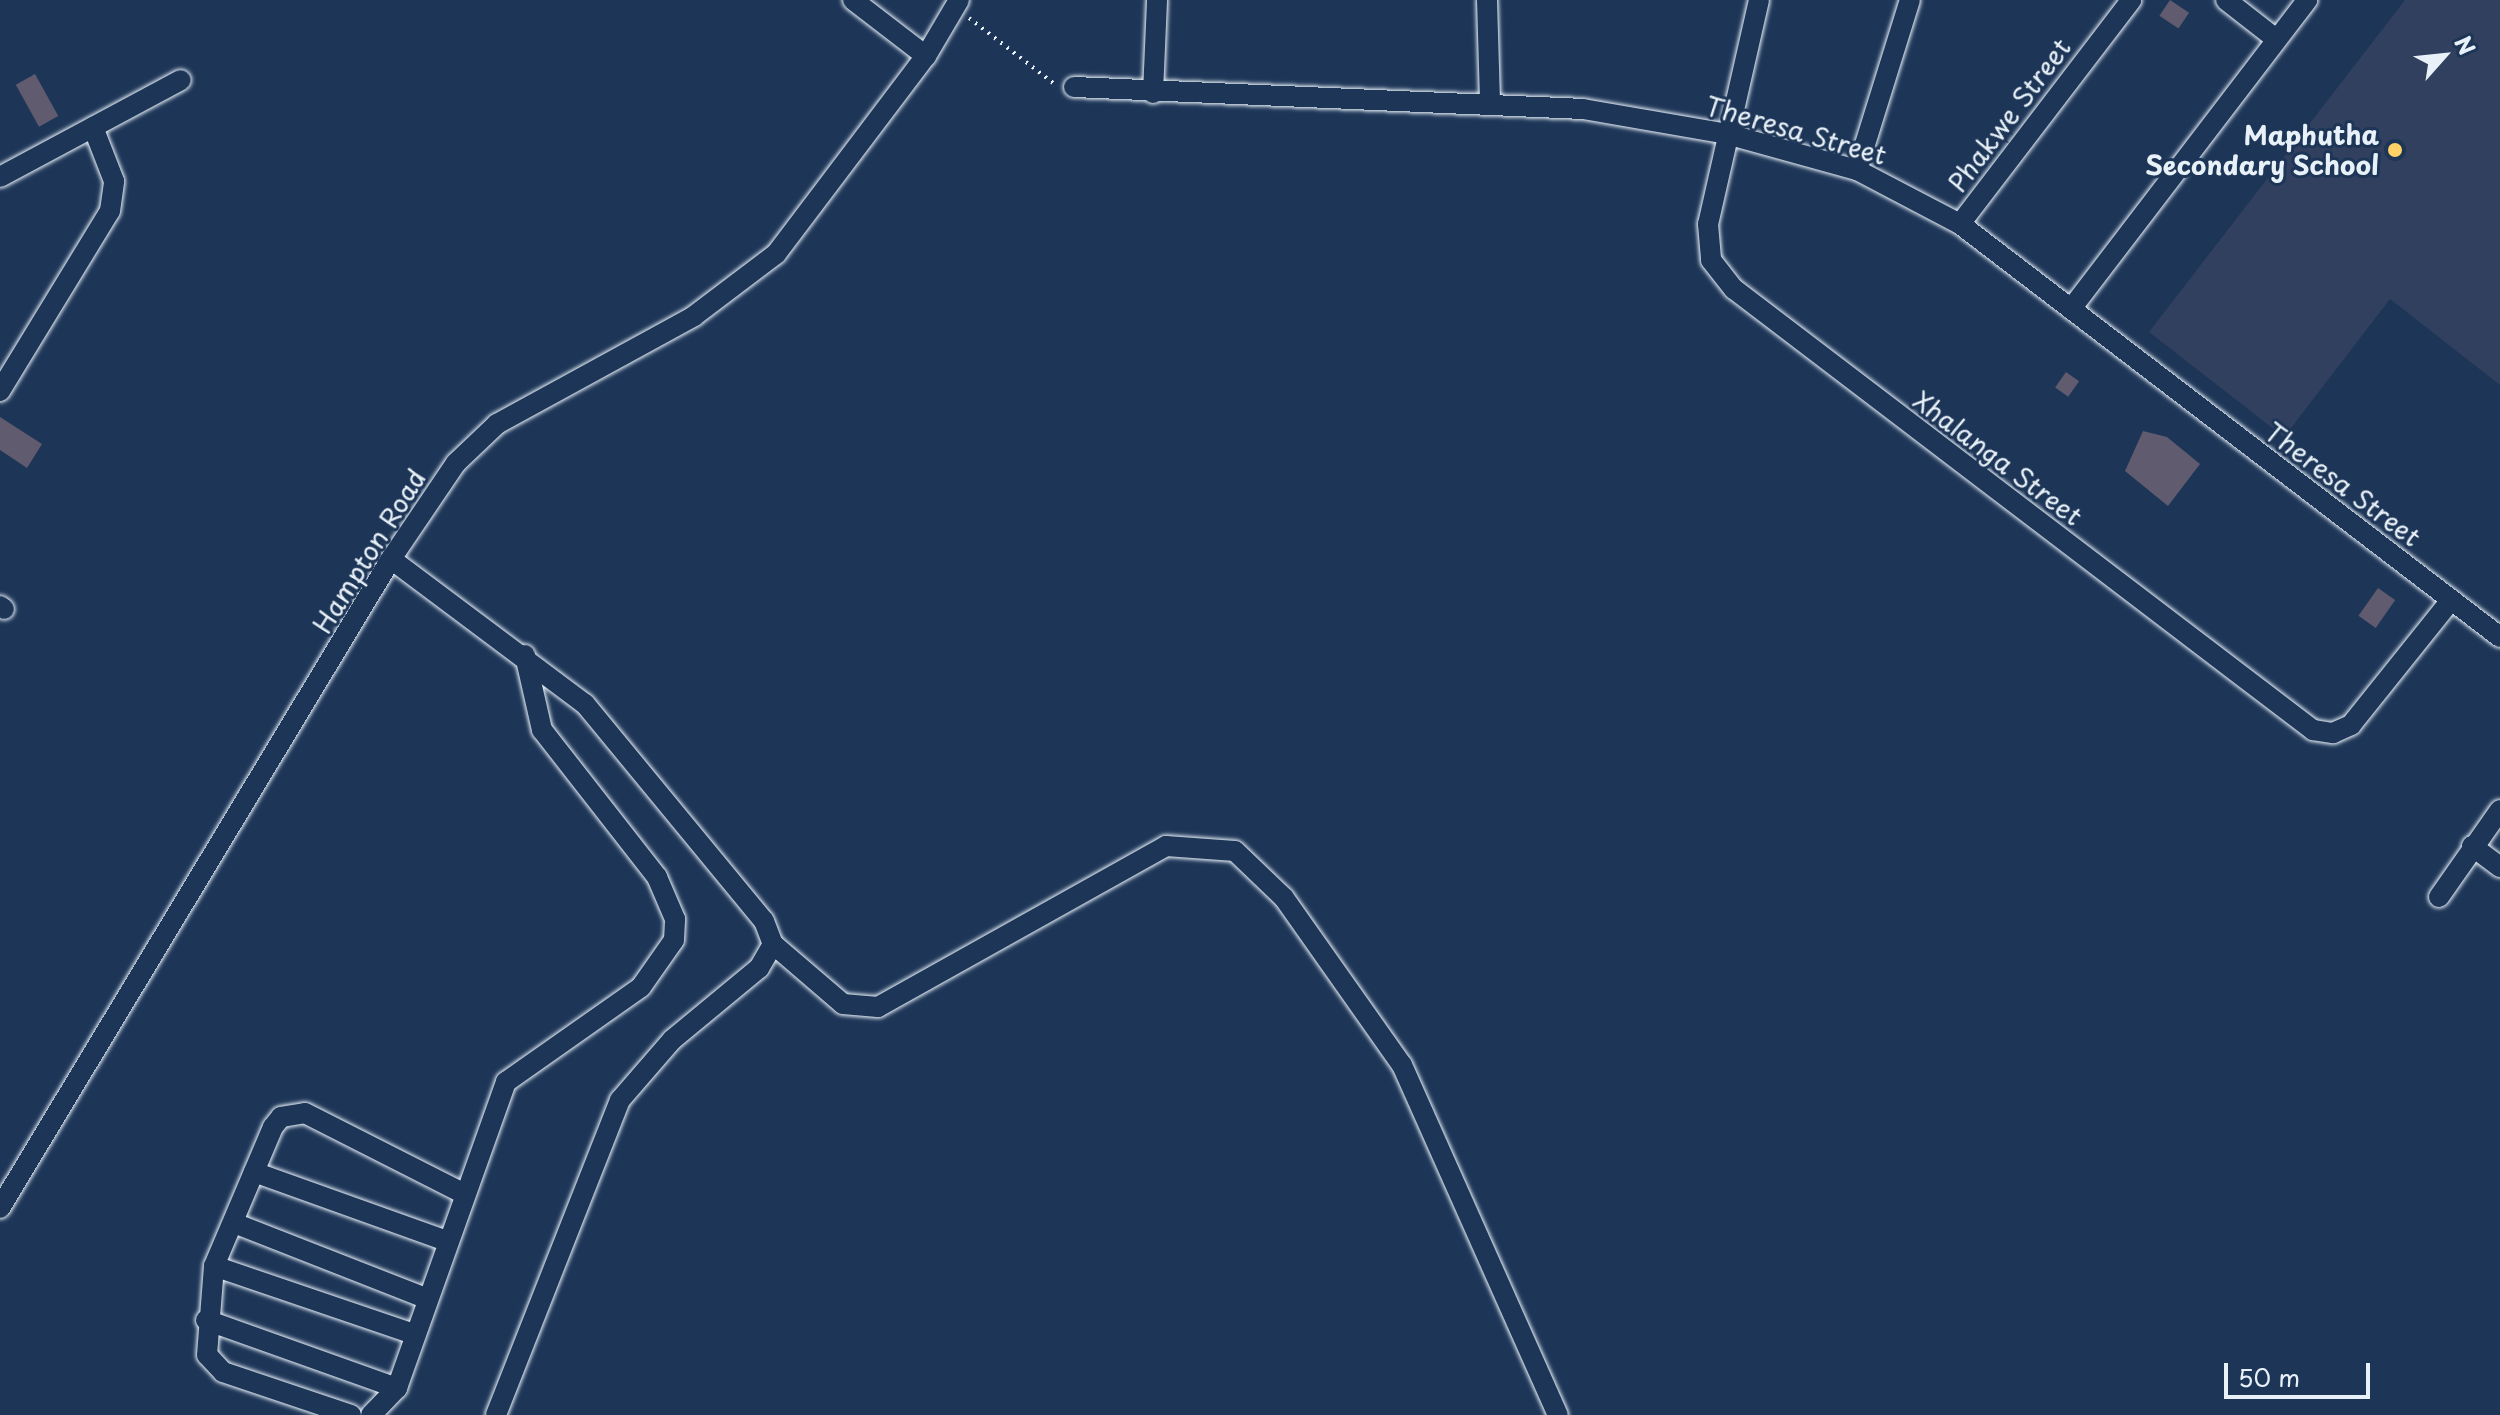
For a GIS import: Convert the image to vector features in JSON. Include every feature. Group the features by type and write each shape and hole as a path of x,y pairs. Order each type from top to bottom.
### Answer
{"street":[{"path":"853,0 926,56"},
{"path":"1153,93 1157,0"},
{"path":"1487,0 1490,104"},
{"name":"Xhalanga Street","path":"1759,0 1727,134 1706,242 1720,274 2301,722 2324,733 2351,725 2451,600"},
{"path":"1857,170 1910,0"},
{"name":"Phakwe Street","path":"1960,224 2131,0"},
{"path":"2226,0 2276,39"},
{"path":"2071,309 2307,0"},
{"name":"Hampton Road","path":"0,1208 391,559 456,463 497,424 694,316 776,254 926,56 955,6"},
{"path":"0,177 181,80"},
{"name":"Theresa Street","path":"1074,87 1153,93 1583,109 1727,134 1857,170 1960,224 2500,637"},
{"path":"0,391 110,211 114,181 93,127"},
{"path":"391,559 525,655 620,743 764,921 773,944 843,1004 878,1007 1166,846 1235,851 1284,898 1402,1065 1558,1415"},
{"path":"376,1414 397,1388 506,1082 641,987 674,940 675,919 657,877 574,780 542,730 525,655"},
{"path":"2439,897 2500,810"},
{"path":"2472,846 2500,867"},
{"path":"496,1415 620,1100 672,1040 759,968 773,944"},
{"path":"351,1415 212,1366 206,1320 214,1266 273,1127 294,1112 465,1194"},
{"path":"254,1172 447,1241"},
{"path":"234,1223 428,1299"},
{"path":"214,1266 414,1334"},
{"path":"206,1320 397,1388"}],"path":[{"path":"955,6 997,33 1049,82 1074,87"}],"shaded area":[{"name":"Maphutha Secondary School","path":"2405,0 2500,0 2500,385 2390,299 2284,437 2149,332"}],"building":[{"path":"2170,0 2189,13 2178,29 2159,16"},
{"path":"35,74 58,116 39,127 16,85"},
{"path":"2066,372 2079,381 2068,397 2055,388"},
{"path":"0,417 42,444 27,468 0,450"},
{"path":"2143,431 2167,437 2200,464 2168,506 2125,471"},
{"path":"2378,588 2395,600 2376,628 2358,616"}],"place":[{"name":"Maphutha Secondary School","path":"2395,150"}]}
